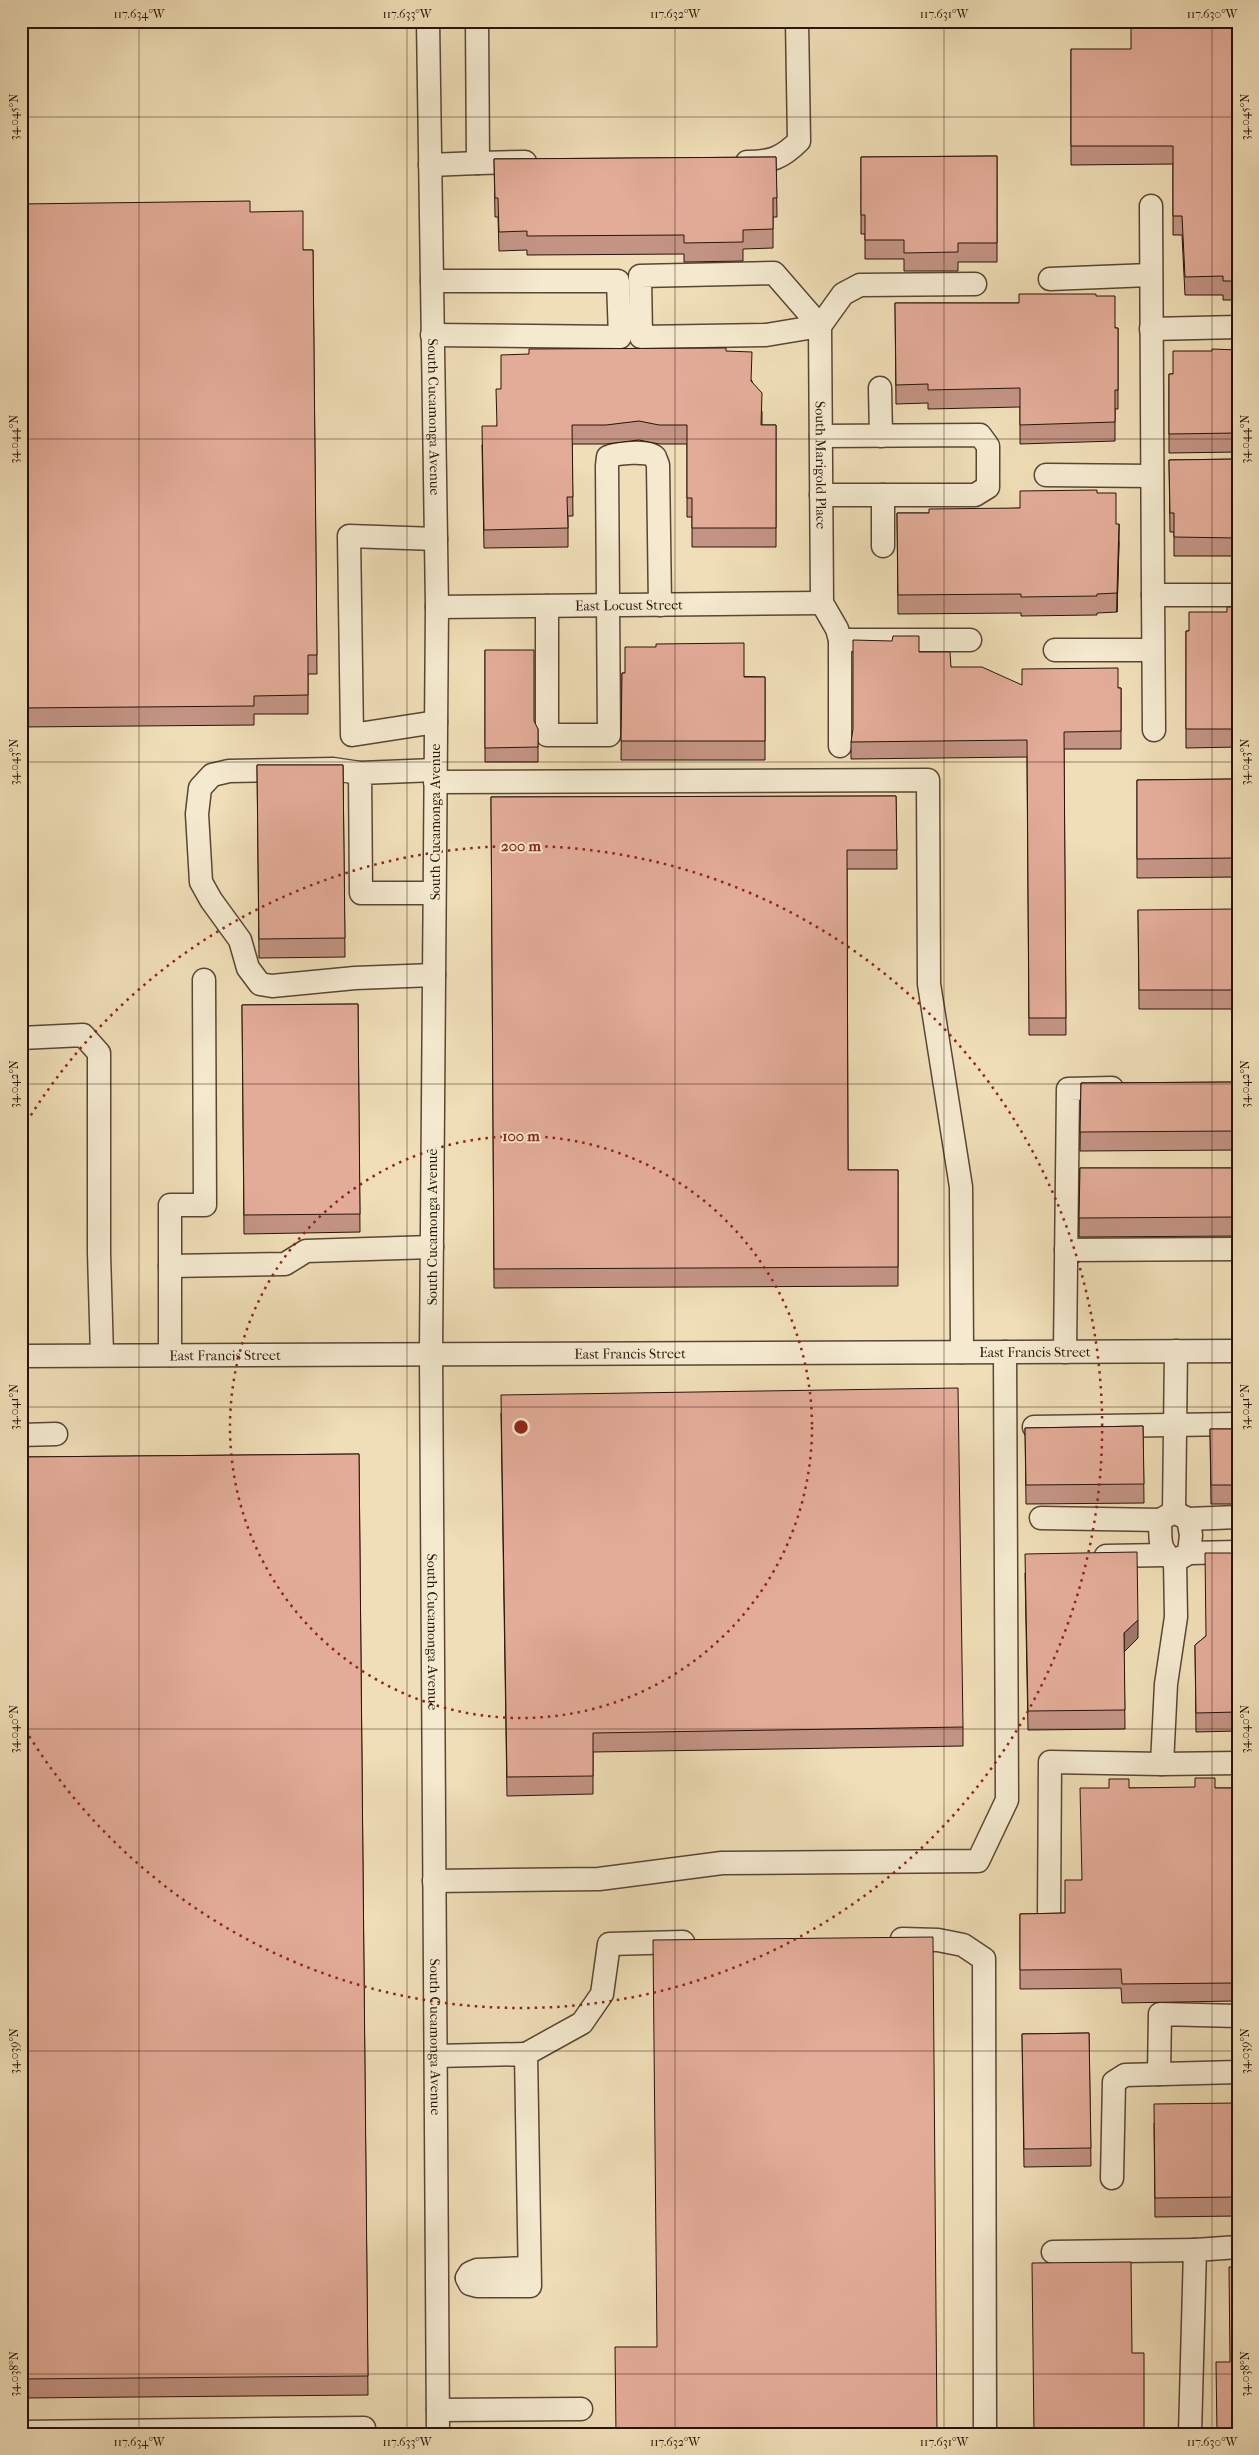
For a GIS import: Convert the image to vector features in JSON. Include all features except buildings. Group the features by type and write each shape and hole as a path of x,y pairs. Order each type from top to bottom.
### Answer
{"street":[{"name":"South Cucamonga Avenue","path":"428,21 437,607 431,1354 438,2434"},
{"path":"477,21 478,162"},
{"path":"725,162 764,162 785,155 800,141 797,21"},
{"path":"430,165 478,162 550,162"},
{"path":"1150,206 1151,329 1158,469 1153,595 1154,730"},
{"path":"820,326 774,273 640,276 641,337 766,335 820,326 843,294 860,285 975,284"},
{"path":"1050,279 1150,275"},
{"path":"432,281 618,280 620,337 432,335"},
{"name":"South Marigold Place","path":"820,326 822,603"},
{"path":"1151,329 1238,326"},
{"path":"880,388 881,436"},
{"path":"821,436 980,435 988,446 988,487 975,495 821,495"},
{"path":"547,606 547,735 609,735 606,466 608,458 615,454 649,454 655,458 658,465 660,605"},
{"path":"1046,475 1158,469"},
{"path":"883,495 884,546"},
{"path":"436,539 349,536 352,735 436,722"},
{"path":"1153,595 1238,595"},
{"path":"822,603 837,629 840,640 840,746"},
{"name":"East Locust Street","path":"437,607 822,603"},
{"path":"840,640 970,640"},
{"path":"1055,650 1153,650"},
{"path":"434,975 355,978 272,986 260,984 248,968 240,940 211,900 201,882 197,814 200,788 212,775 230,770 332,769 360,773 435,776 928,780 929,984 960,1187 962,1352"},
{"path":"360,773 361,893 434,893"},
{"path":"170,1355 170,1205 205,1205 204,980"},
{"path":"21,1038 83,1034 99,1053 99,1254 102,1355"},
{"path":"1065,1352 1068,1089 1128,1088"},
{"path":"170,1266 285,1264 306,1250 432,1247"},
{"path":"1066,1250 1238,1249"},
{"path":"1176,1351 1174,1517 1161,1547 1176,1556"},
{"name":"East Francis Street","path":"21,1356 1238,1351"},
{"path":"434,1881 599,1879 722,1863 978,1861 1007,1800 1005,1352"},
{"path":"1034,1427 1238,1424"},
{"path":"21,1435 56,1434"},
{"path":"1162,1764 1166,1684 1176,1617 1176,1556 1191,1535 1174,1517"},
{"path":"1041,1518 1238,1517"},
{"path":"1082,1556 1176,1556 1238,1552"},
{"path":"1049,1918 1050,1762 1238,1763"},
{"path":"882,1939 938,1940 963,1945 984,1959 984,2434"},
{"path":"436,2056 526,2054 582,2023 602,1994 610,1944 707,1942"},
{"path":"1159,2074 1160,2014 1238,2016"},
{"path":"437,2278 467,2278 470,2273 477,2270 530,2277 526,2054"},
{"path":"1112,2178 1114,2082 1125,2075 1238,2072"},
{"path":"1052,2252 1195,2250 1238,2247"},
{"path":"1190,2434 1195,2250"},
{"path":"438,2410 581,2409"},
{"path":"21,2432 364,2428"}]}
